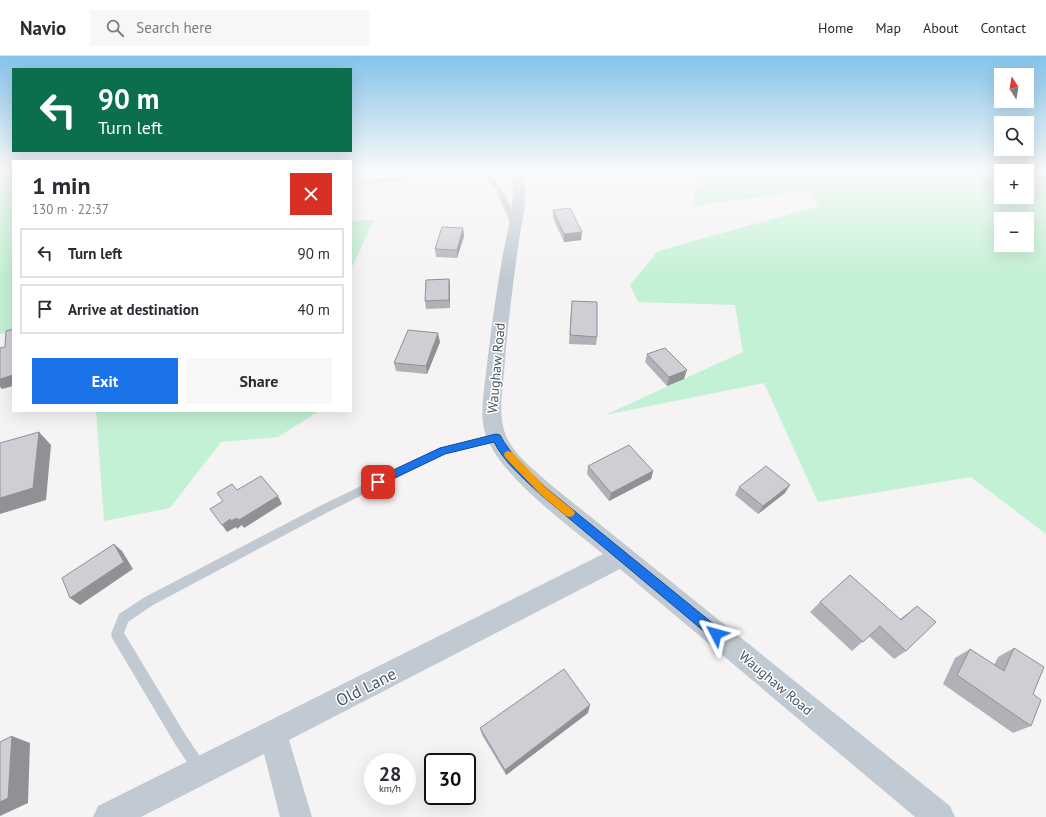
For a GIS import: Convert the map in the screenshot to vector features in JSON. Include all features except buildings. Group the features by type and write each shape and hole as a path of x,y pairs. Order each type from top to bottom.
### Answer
{"street":[{"name":"Waughaw Road","path":"519,208 496,362 491,418 496,438 506,452 543,491 939,817"},
{"name":"Old Lane","path":"109,817 273,735 622,556"},
{"path":"273,735 296,817"}],"lane":[{"path":"508,208 515,227"},
{"path":"201,771 117,634 123,618 149,601 318,511 436,454 496,438"}],"green space":[{"path":"0,208 12,208 12,331 0,334"},
{"path":"814,208 1046,208 1046,534 971,477 818,502 764,383 605,415 743,352 735,305 638,302 630,285 658,251"},
{"path":"374,220 352,267 352,221"},
{"path":"96,412 317,412 278,437 221,442 170,508 104,521"}],"slow traffic":[{"path":"508,455 543,491 570,513"}],"route":[{"path":"378,482 443,451 496,438 501,447 543,491 716,634"}]}
